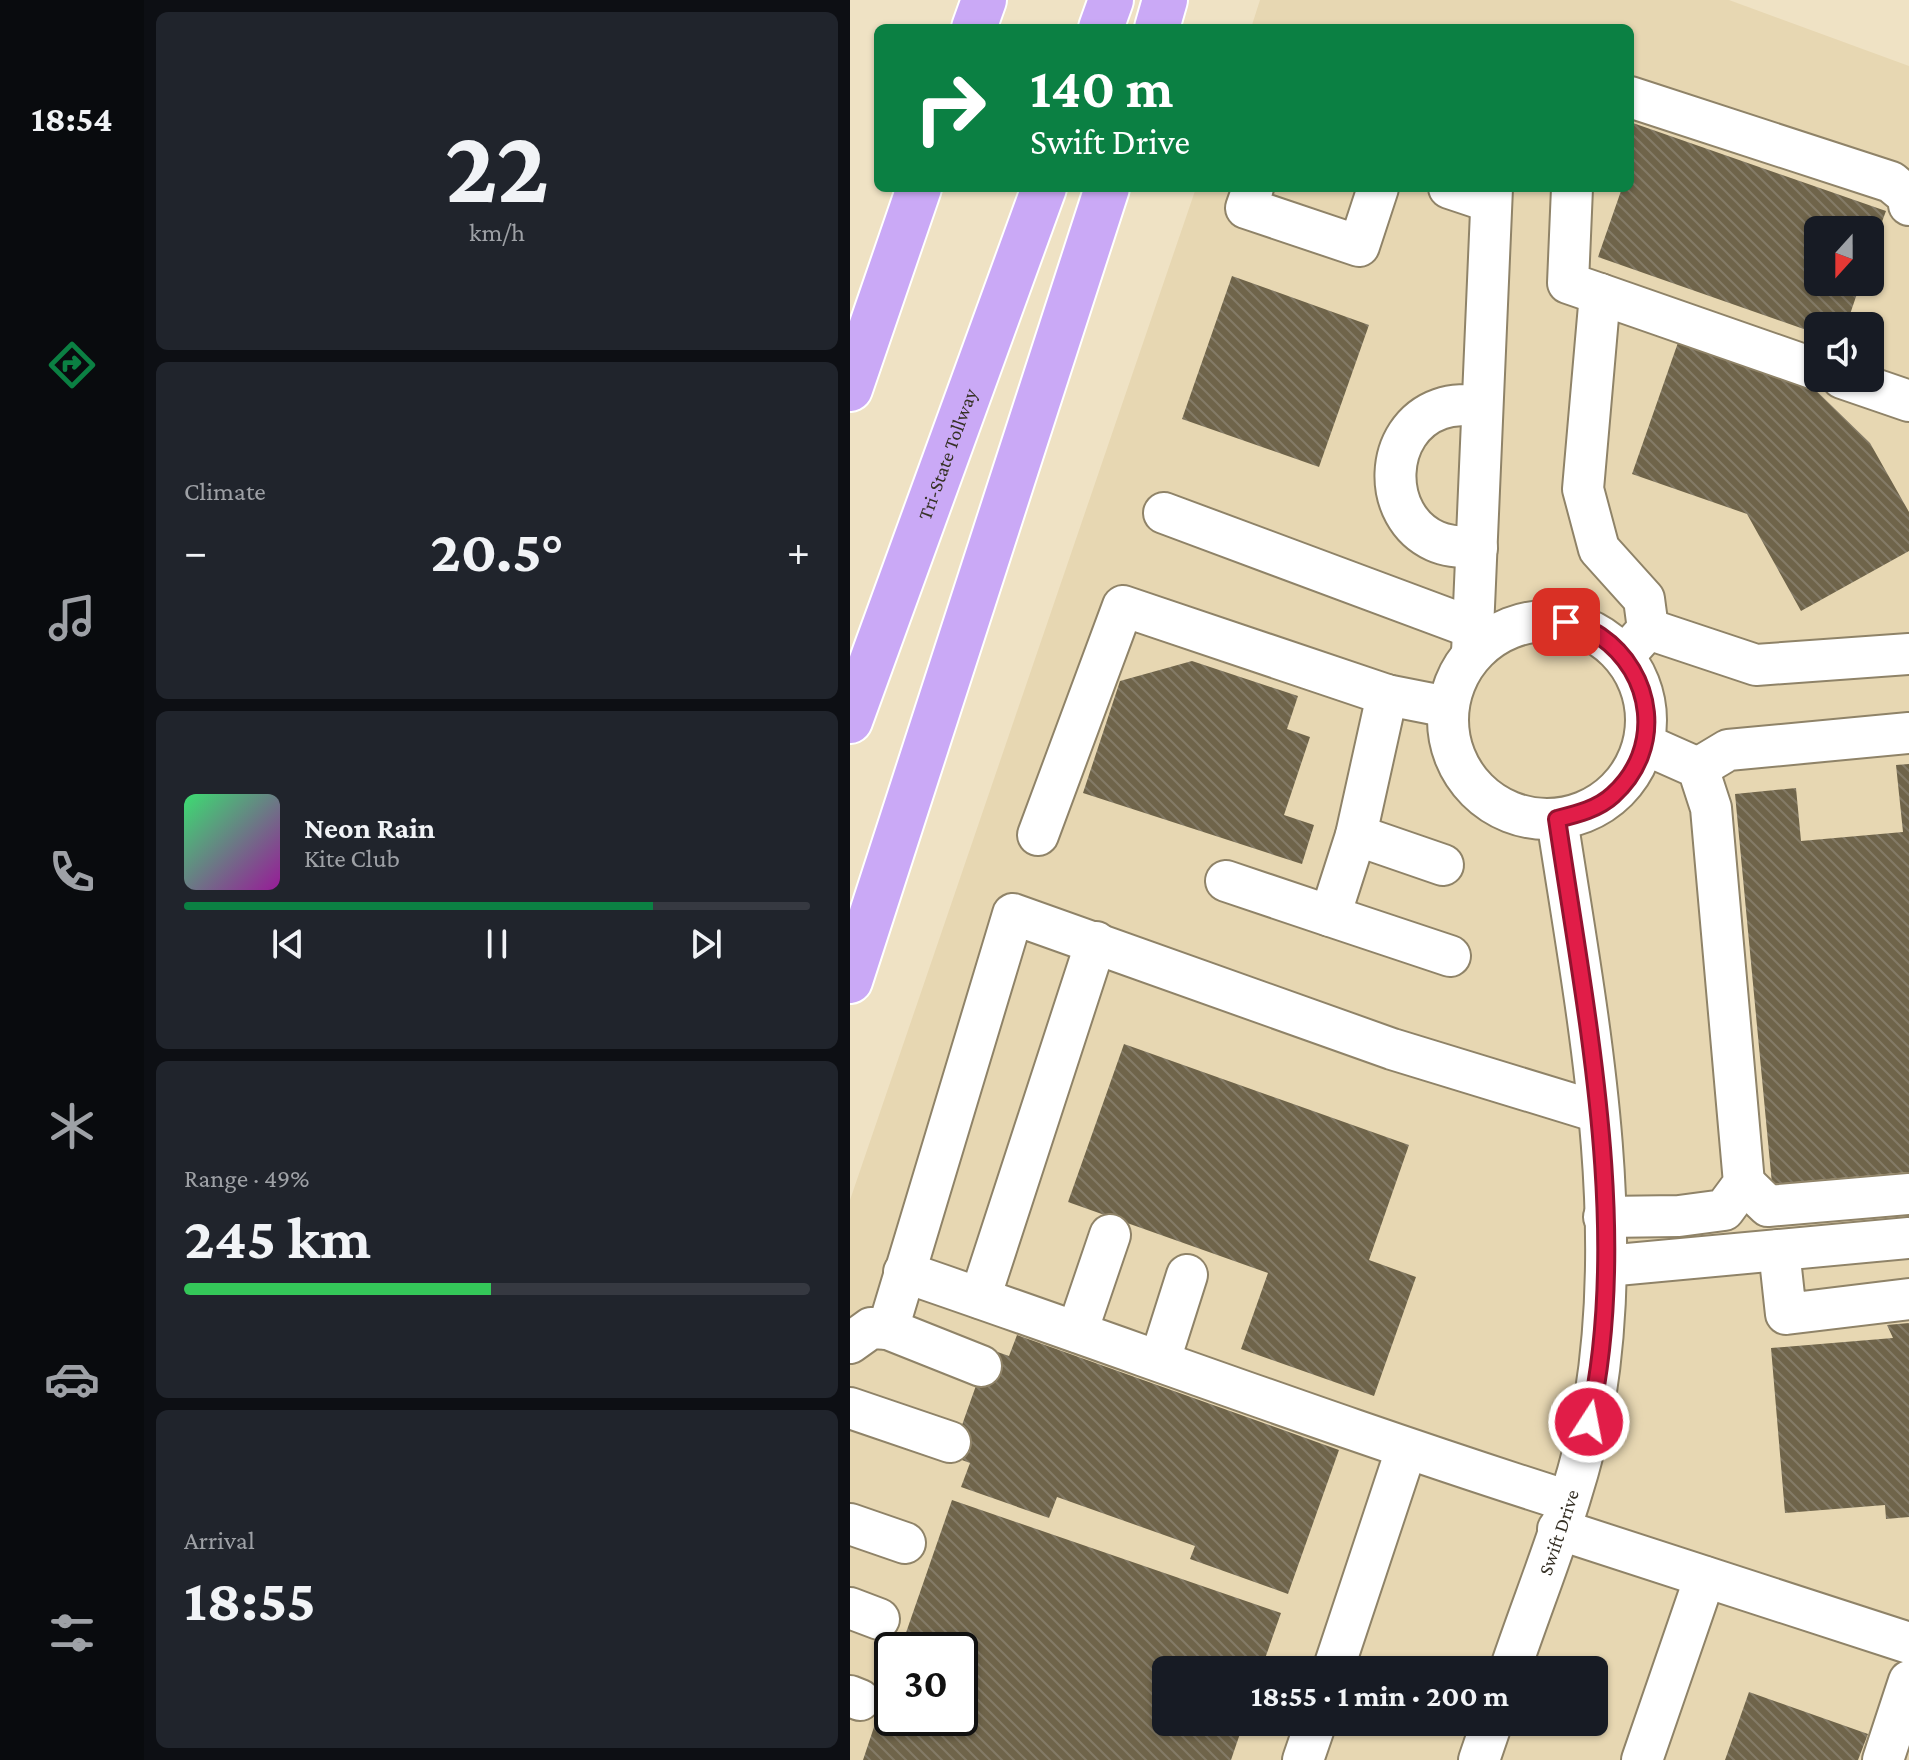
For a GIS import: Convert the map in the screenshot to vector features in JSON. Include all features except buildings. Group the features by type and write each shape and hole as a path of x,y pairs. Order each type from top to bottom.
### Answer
{"highway":[{"path":"1102,24 1111,0"},
{"path":"1158,24 1165,0"},
{"path":"850,292 898,192"},
{"path":"850,389 918,192"},
{"name":"Tri-State Tollway","path":"850,721 1043,192"},
{"path":"850,981 1106,192"},
{"path":"850,897 943,694"}],"street":[{"path":"1634,98 1891,182 1908,196 1909,205"},
{"path":"1252,192 1246,208 1359,246 1377,192"},
{"path":"1572,192 1568,283 1804,365"},
{"path":"1491,195 1473,641 1456,678 1448,707 1448,736 1458,765 1475,789 1499,808 1527,818 1557,819 1587,811 1613,796 1632,772 1644,744 1647,721 1645,698 1637,676 1636,643 1644,599 1599,549 1583,489 1600,294"},
{"path":"1883,392 1909,401"},
{"path":"1477,548 1454,547 1432,540 1414,525 1401,506 1394,484 1395,462 1404,440 1418,422 1437,410 1459,404 1482,406"},
{"path":"1164,513 1473,641 1532,621 1543,621 1566,622 1636,643 1756,665 1909,654"},
{"path":"1038,835 1123,606 1387,695 1448,707"},
{"path":"1330,916 1356,835 1387,695"},
{"path":"1698,768 1728,750 1909,733"},
{"path":"1644,744 1698,768 1711,808 1744,1183 1768,1206 1909,1194"},
{"name":"Swift Drive","path":"1515,1656 1580,1464 1594,1401 1603,1336 1606,1266 1598,1112 1592,1048 1557,819"},
{"path":"1356,835 1443,865"},
{"path":"1226,881 1450,956"},
{"path":"888,1329 1013,914 1392,1049 1598,1112"},
{"path":"980,1298 1096,942"},
{"path":"1604,1217 1679,1216 1724,1210 1744,1183"},
{"path":"1077,1332 1110,1235"},
{"path":"1606,1266 1779,1250 1906,1239 1909,1299 1786,1314 1779,1250"},
{"path":"904,1272 1160,1360 1210,1381 1406,1450 1705,1577 1909,1643"},
{"path":"1160,1360 1187,1275"},
{"path":"850,1343 871,1328 888,1329 981,1366"},
{"path":"850,1408 950,1442"},
{"path":"1338,1656 1406,1450"},
{"path":"850,1524 905,1543"},
{"path":"1642,1760 1705,1577"},
{"path":"1883,1760 1909,1681"},
{"path":"1303,1760 1311,1736"},
{"path":"1479,1760 1487,1736"}],"shaded area":[{"path":"1260,0 1729,0 1909,66 1909,1760 850,1760 850,1200 1195,192 1634,192 1634,24 1252,24"}],"route":[{"path":"1566,622 1598,634 1624,656 1637,676 1645,698 1647,721 1644,744 1632,772 1613,796 1587,811 1557,819 1592,1048 1603,1169 1607,1278 1603,1336 1589,1422"}]}
